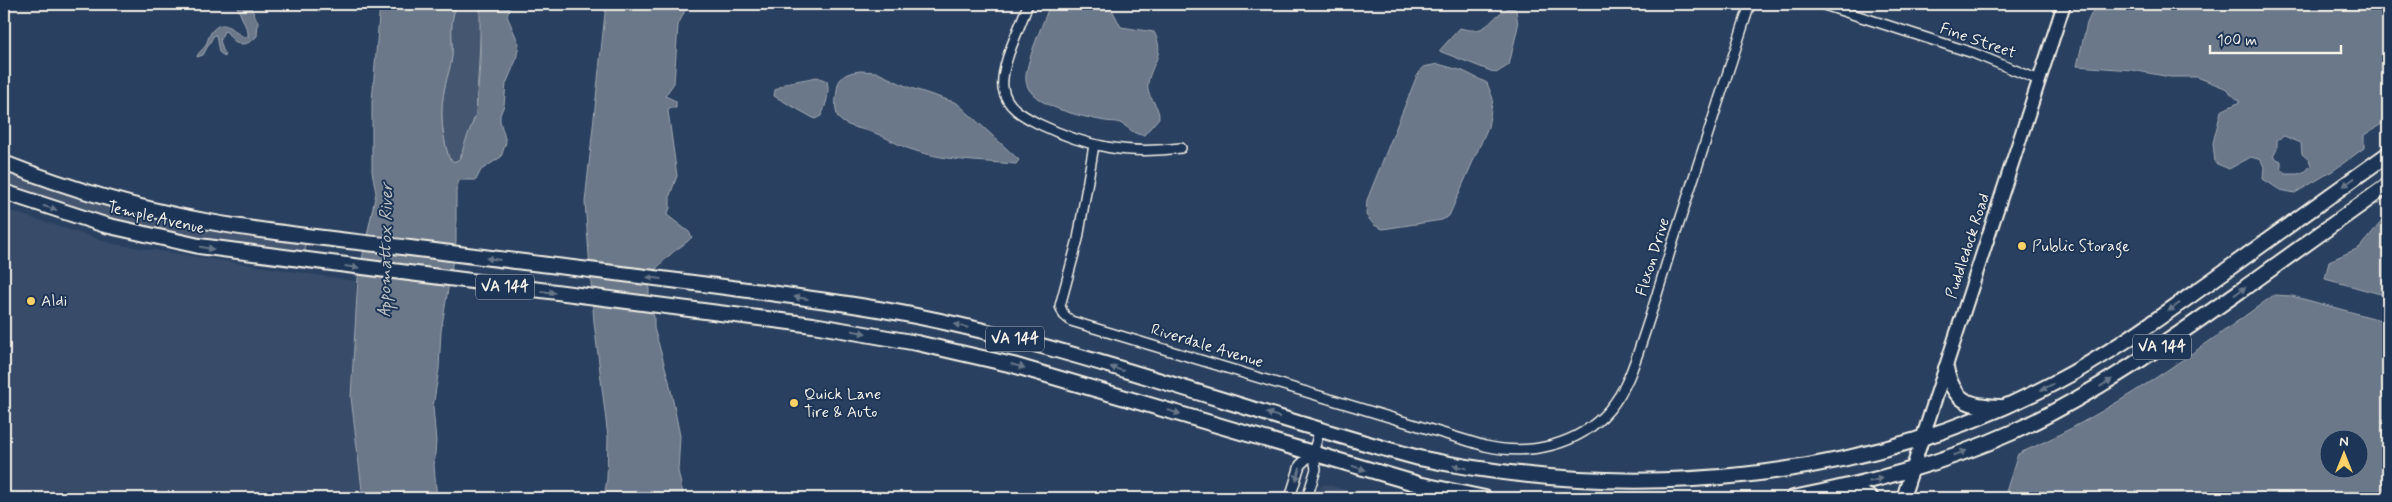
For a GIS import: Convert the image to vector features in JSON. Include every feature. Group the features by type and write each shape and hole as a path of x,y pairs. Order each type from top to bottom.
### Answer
{"main road":[{"name":"VA 144","path":"1320,429 1461,468 1541,480 1628,486 1724,482 1758,478 1849,460 1923,440 2004,407 2059,381 2127,340 2388,154"},
{"name":"Temple Avenue","path":"4,163 82,191 160,212 227,225 702,284 865,307 958,325 1036,344 1320,429"},
{"name":"VA 144","path":"1792,498 1837,489 1914,469 2013,432 2095,390 2184,332 2388,185"},
{"name":"Temple Avenue","path":"4,192 50,208 152,237 208,248 850,330 969,354 1158,407 1313,454"},
{"path":"1946,368 1952,388 1964,401 1984,406 2004,407"},
{"name":"VA 144","path":"1313,454 1418,484 1485,498"},
{"path":"1837,489 1858,492 1871,498"}],"street":[{"path":"1028,4 1004,72 1003,89 1006,98 1026,118 1068,138 1094,146 1142,150 1181,148"},
{"name":"Flexon Drive","path":"1510,450 1541,448 1568,440 1582,432 1608,411 1625,387 1634,367 1660,288 1750,4"},
{"name":"Fine Street","path":"1821,4 1848,8 1973,53 2039,80"},
{"name":"Puddledock Road","path":"1902,498 1914,469 2064,4"},
{"name":"Riverdale Avenue","path":"1094,146 1078,239 1060,306 1066,317 1080,324 1485,446 1510,450"},
{"path":"1307,498 1316,469 1313,454 1320,429"},
{"path":"1290,498 1300,465 1313,454"}],"shaded area":[{"path":"458,4 480,4 482,6 476,114 459,161 454,162 449,159 443,132 442,114 443,96 452,56 453,16"},
{"path":"4,172 304,240 306,256 207,242 108,219 4,185"},
{"path":"4,209 114,244 356,281 366,498 4,498"},
{"path":"1325,484 1373,498 1314,498 1317,490"}],"water":[{"path":"58,4 175,4 152,6"},
{"path":"236,4 252,4 250,6 258,22 257,36 245,44 241,44 237,43 224,31 220,40 225,57 219,52 216,35 214,35 203,55 197,57 206,45 212,32 218,26 227,26 239,34 248,37 248,32"},
{"name":"Appomattox River","path":"380,4 458,4 453,16 452,56 443,96 442,114 443,132 449,158 454,162 461,158 476,114 480,63 480,4 515,4 509,8 507,16 519,44 516,60 506,84 504,105 500,115 506,142 501,157 481,170 476,180 459,180 456,191 456,241 441,331 439,369 433,407 436,441 434,466 437,498 363,498 351,397 358,278 376,193 372,171 372,102"},
{"path":"606,4 688,4 678,25 674,83 665,96 676,101 676,108 669,108 668,111 677,176 670,195 670,208 667,215 689,232 692,237 649,274 649,299 654,317 654,328 669,381 680,436 678,471 684,498 604,498 607,479 608,437 594,322 585,202"},
{"path":"1050,4 1109,4 1121,27 1154,32 1159,47 1148,88 1150,97 1159,113 1159,118 1144,135 1134,132 1118,122 1085,117 1059,109 1037,98 1029,90 1026,81 1028,65"},
{"path":"2096,4 2388,4 2388,120 2364,135 2364,148 2334,170 2295,193 2280,190 2263,179 2264,167 2261,160 2251,157 2229,169 2215,163 2213,143 2221,111 2240,102 2225,88 2197,77 2170,77 2132,70 2077,66 2087,23","holes":["2284,136 2301,143 2302,154 2309,160 2311,165 2306,171 2298,174 2285,174 2281,169 2281,161 2273,157 2277,149 2277,140"]},
{"path":"1512,7 1516,10 1518,26 1509,65 1496,73 1439,51 1460,28 1478,30"},
{"path":"1438,64 1463,71 1487,83 1493,99 1488,127 1449,216 1442,220 1383,229 1374,225 1366,215 1367,200 1416,78 1423,67"},
{"path":"852,72 876,72 908,87 957,103 1019,160 1016,164 933,156 907,148 875,133 844,123 838,117 836,111 839,81"},
{"path":"817,77 827,81 828,90 823,112 821,116 815,119 774,96 775,90 786,83"},
{"path":"2388,214 2388,296 2325,279 2329,261 2359,248"},
{"path":"2274,295 2292,296 2388,322 2388,498 2004,498 2018,454 2086,420 2182,360"}],"place":[{"name":"Public Storage","path":"2022,246"},
{"name":"Aldi","path":"31,301"},
{"name":"Quick Lane Tire & Auto","path":"794,403"}]}
